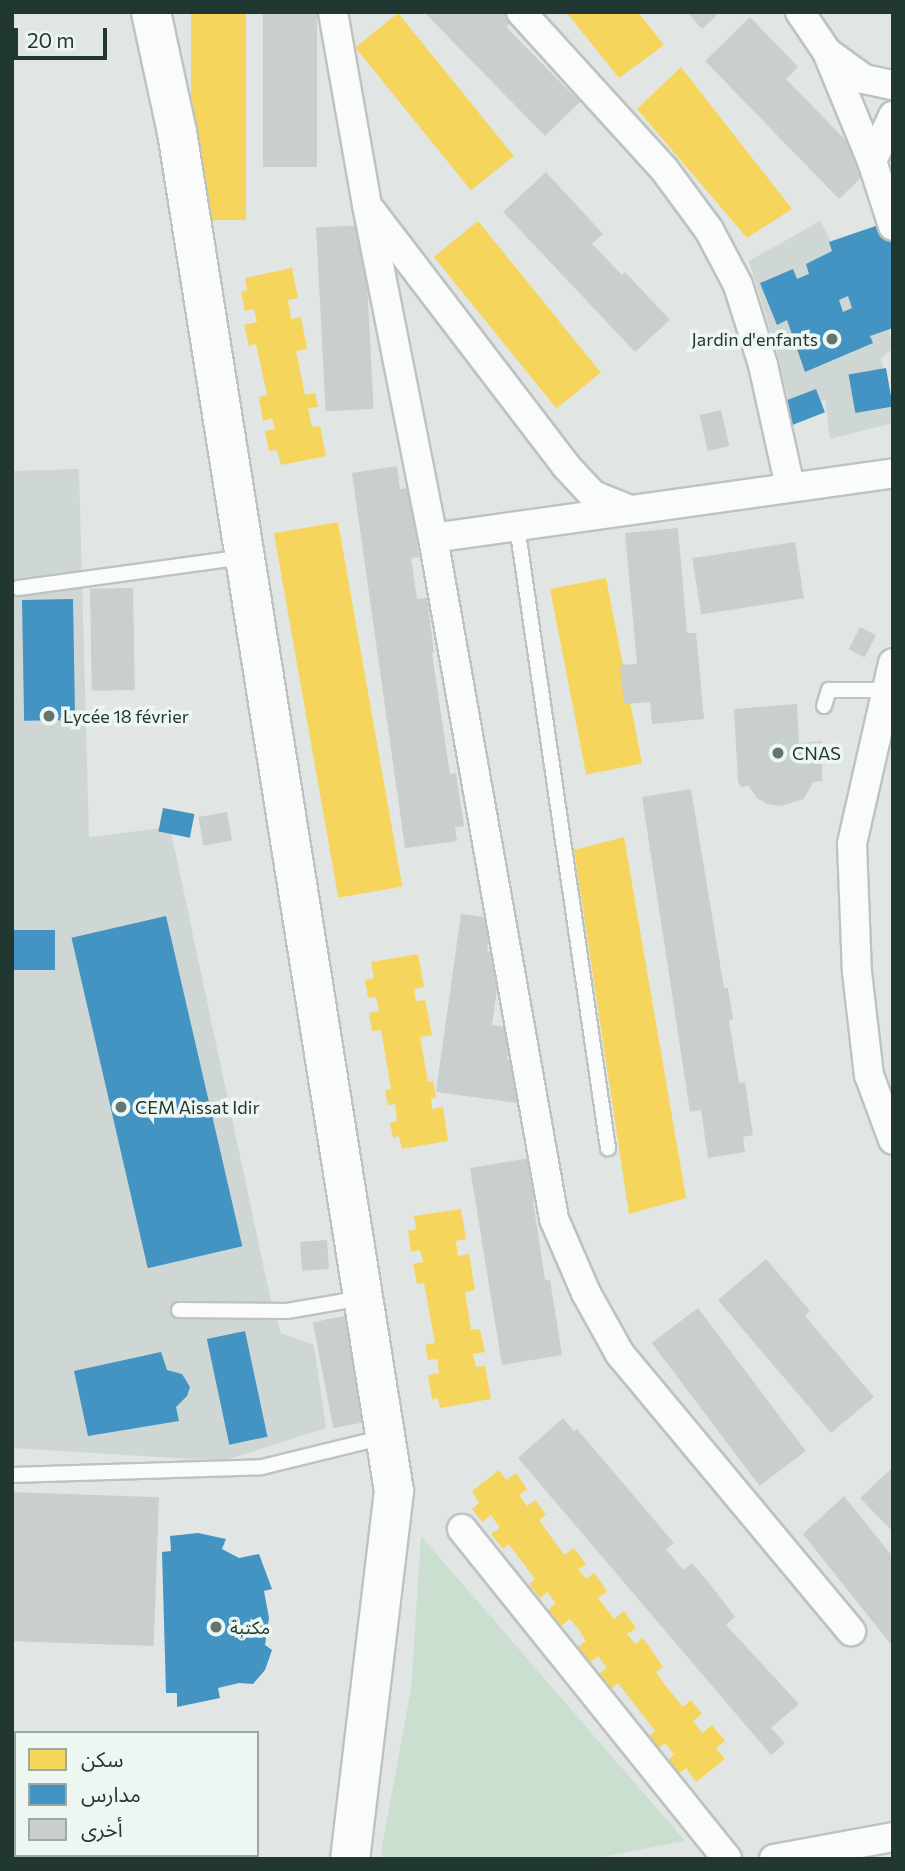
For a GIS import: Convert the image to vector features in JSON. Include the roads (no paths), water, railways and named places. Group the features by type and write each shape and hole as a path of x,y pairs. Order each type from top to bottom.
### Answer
{"street":[{"path":"151,12 177,132 394,1491 350,1859"},
{"path":"332,12 433,538 554,1219 586,1293 620,1354 850,1631"},
{"path":"521,12 664,169 709,230 738,285 763,365 790,487"},
{"path":"800,12 827,52 872,161 893,226"},
{"path":"827,52 864,79 893,85"},
{"path":"872,161 893,116"},
{"path":"367,205 566,466 593,495 630,510"},
{"path":"433,538 893,473"},
{"path":"893,663 852,844 857,972 869,1075 893,1140"},
{"path":"462,1529 727,1859"},
{"path":"774,1859 893,1837"}],"lane":[{"path":"517,526 608,1147"},
{"path":"18,588 245,557"},
{"path":"824,706 830,690 886,690"},
{"path":"179,1310 288,1311 363,1298"},
{"path":"12,1475 262,1467 384,1437"}],"place":[{"name":"Jardin d'enfants","path":"832,339"},
{"name":"Lycée 18 février","path":"49,716"},
{"name":"CNAS","path":"778,753"},
{"name":"CEM Aissat Idir","path":"121,1107"},
{"name":"مكتبة","path":"216,1627"}]}
